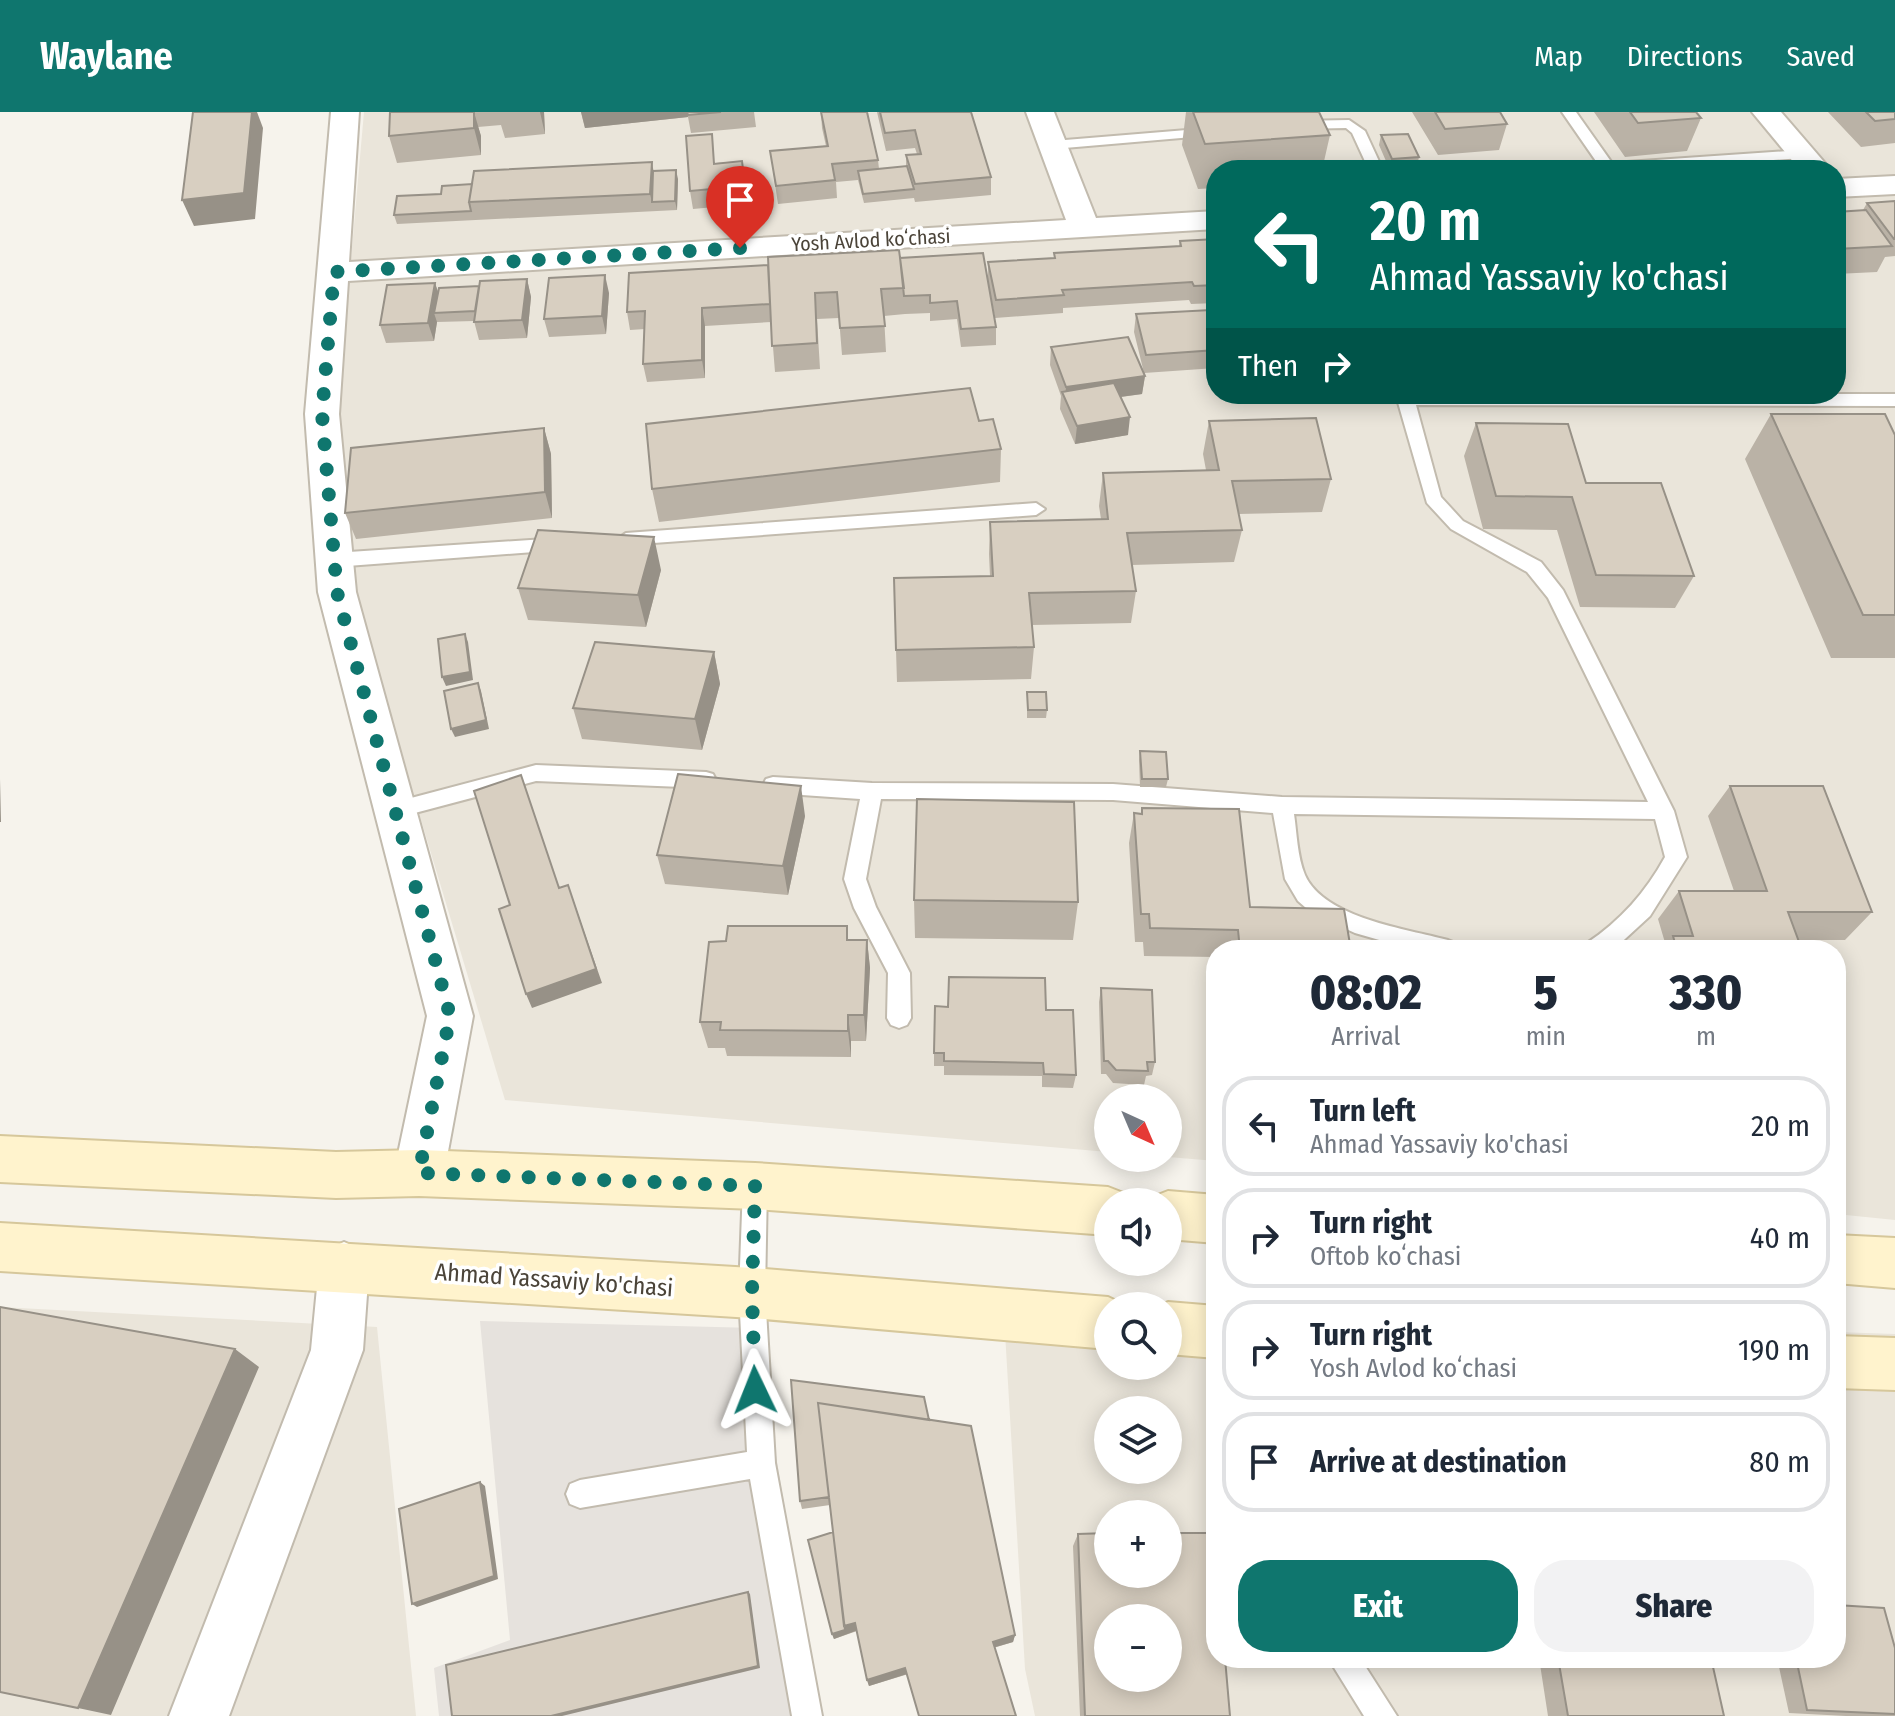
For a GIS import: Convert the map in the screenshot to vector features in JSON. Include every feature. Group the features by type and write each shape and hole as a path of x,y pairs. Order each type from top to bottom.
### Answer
{"main road":[{"path":"0,1159 336,1175 419,1173 755,1186 1094,1210"},
{"path":"1182,1216 1206,1218"},
{"name":"Ahmad Yassaviy ko'chasi","path":"0,1247 752,1293 1094,1322"},
{"path":"1846,1260 1895,1263"},
{"path":"1182,1329 1206,1331"},
{"path":"1846,1362 1895,1364"}],"street":[{"path":"345,112 322,414 337,592 450,1016 419,1173"},
{"path":"1040,112 1084,227"},
{"path":"1766,112 1807,160"},
{"path":"1846,187 1895,185"},
{"name":"Yosh Avlod koʻchasi","path":"334,272 1206,221"},
{"path":"199,1716 337,1350 344,1267"}],"lane":[{"path":"1569,112 1604,160"},
{"path":"1288,126 1349,124 1358,131 1371,160"},
{"path":"1053,145 1226,131"},
{"path":"1728,404 1857,406 1895,400"},
{"path":"1407,404 1433,499 1457,525 1534,567 1556,595 1663,811 1676,857 1662,886 1608,940"},
{"path":"334,560 1036,509"},
{"path":"396,810 536,773 722,781"},
{"path":"752,783 872,791 1113,792 1282,805 1663,811"},
{"path":"872,791 855,879 865,908 899,973 899,1018"},
{"path":"1282,805 1296,881 1317,905 1346,920 1414,940"},
{"path":"755,1186 752,1293 761,1463 806,1716"},
{"path":"580,1494 761,1463"},
{"path":"1350,1668 1382,1716"}],"shaded area":[{"path":"364,112 1895,112 1895,1220 1846,1215 1846,940 1206,940 1206,1160 1182,1158 1182,1084 1094,1084 1094,1151 505,1100 349,580 334,452"},
{"path":"1003,1299 1094,1302 1094,1380 1182,1380 1182,1306 1206,1307 1206,1668 1846,1668 1846,1332 1895,1334 1895,1716 1035,1716 1025,1669"},
{"path":"0,1307 377,1327 416,1716 0,1716"},
{"path":"480,1321 755,1328 819,1716 439,1716 434,1668 510,1640"}],"building":[{"path":"193,112 252,112 244,193 182,200"},
{"path":"390,112 474,112 474,128 389,136"},
{"path":"687,112 721,112 688,115"},
{"path":"821,112 867,112 878,160 832,164 835,180 776,186 770,151 828,146"},
{"path":"880,112 971,112 991,177 915,184 906,155 921,154 915,130 885,133"},
{"path":"1193,112 1319,112 1330,135 1205,144"},
{"path":"1435,112 1500,112 1507,124 1445,129"},
{"path":"1630,112 1696,112 1701,118 1638,123"},
{"path":"1866,112 1895,112 1895,119 1875,121"},
{"path":"712,134 714,164 742,161 745,186 690,191 686,136"},
{"path":"1408,134 1419,157 1392,159 1381,135"},
{"path":"652,162 650,194 469,202 474,171"},
{"path":"907,166 914,189 863,194 858,171"},
{"path":"676,170 675,201 652,202 653,171"},
{"path":"472,184 471,211 394,215 397,196 441,194 442,186"},
{"path":"1895,201 1895,239 1894,239 1867,203"},
{"path":"1866,210 1892,246 1846,248 1846,211"},
{"path":"1206,240 1206,285 1194,286 1192,282 1062,290 1064,295 996,300 988,262 1055,258 1054,253 1181,246 1180,241"},
{"path":"899,250 904,288 881,289 885,326 840,328 837,292 815,293 817,343 772,346 768,257"},
{"path":"983,253 996,327 961,329 957,301 930,303 930,295 904,296 900,258"},
{"path":"768,265 770,304 702,308 702,360 643,364 645,311 627,312 629,273"},
{"path":"605,275 602,316 544,319 549,278"},
{"path":"527,279 522,320 474,322 480,281"},
{"path":"435,283 428,323 380,325 387,285"},
{"path":"479,286 475,311 434,313 439,288"},
{"path":"1206,310 1206,351 1146,355 1136,314"},
{"path":"1128,337 1145,376 1066,387 1051,347"},
{"path":"1114,383 1130,417 1077,426 1062,392"},
{"path":"970,388 979,421 993,419 1001,449 652,489 646,424"},
{"path":"1771,414 1885,414 1895,435 1895,615 1863,615"},
{"path":"1316,418 1331,479 1232,481 1242,530 1127,533 1136,591 1029,593 1034,647 896,650 894,578 993,576 990,522 1108,519 1103,473 1219,470 1209,421"},
{"path":"1476,423 1568,424 1586,483 1661,483 1694,576 1596,575 1572,497 1496,496"},
{"path":"544,428 545,492 345,513 351,448"},
{"path":"538,530 654,537 638,595 518,588"},
{"path":"465,634 470,672 442,677 438,639"},
{"path":"595,642 714,652 695,719 573,708"},
{"path":"478,683 486,720 451,729 444,691"},
{"path":"1027,692 1046,692 1047,710 1028,710"},
{"path":"1140,751 1166,752 1168,779 1142,779"},
{"path":"678,774 801,786 783,866 657,855"},
{"path":"521,775 559,888 568,885 596,969 526,994 499,909 510,905 474,791"},
{"path":"1730,786 1823,786 1872,912 1788,912 1798,940 1674,940 1673,936 1693,936 1679,891 1767,891"},
{"path":"917,799 1074,802 1078,902 914,900"},
{"path":"1142,808 1239,809 1250,907 1344,909 1349,940 1239,940 1238,930 1150,928 1149,914 1141,914 1134,813 1142,814"},
{"path":"728,926 847,926 847,940 867,940 864,1015 848,1015 848,1031 720,1030 721,1022 700,1022 709,942 726,941"},
{"path":"949,977 1045,978 1046,1010 1073,1010 1076,1075 1044,1074 1043,1063 944,1061 944,1053 934,1053 935,1006 948,1007"},
{"path":"1101,988 1152,990 1155,1062 1147,1062 1148,1071 1116,1070 1104,1061"},
{"path":"0,1307 235,1349 78,1708 0,1692"},
{"path":"791,1380 924,1397 929,1420 818,1403 829,1497 800,1501"},
{"path":"818,1403 971,1426 1015,1635 993,1642 1016,1716 919,1716 905,1668 867,1680 855,1623 844,1626"},
{"path":"480,1482 494,1576 412,1604 399,1509"},
{"path":"833,1532 845,1630 832,1634 808,1540"},
{"path":"1094,1533 1094,1588 1182,1588 1182,1533 1206,1533 1206,1668 1226,1668 1230,1716 1085,1716 1078,1534"},
{"path":"748,1592 758,1666 551,1716 452,1716 446,1665"},
{"path":"1846,1606 1884,1608 1895,1648 1895,1714 1807,1710 1798,1668 1846,1668"},
{"path":"1560,1668 1713,1668 1724,1716 1568,1716"}],"route":[{"path":"740,248 334,272 322,414 337,592 450,1016 419,1173 755,1186 752,1293 755,1390"}]}
